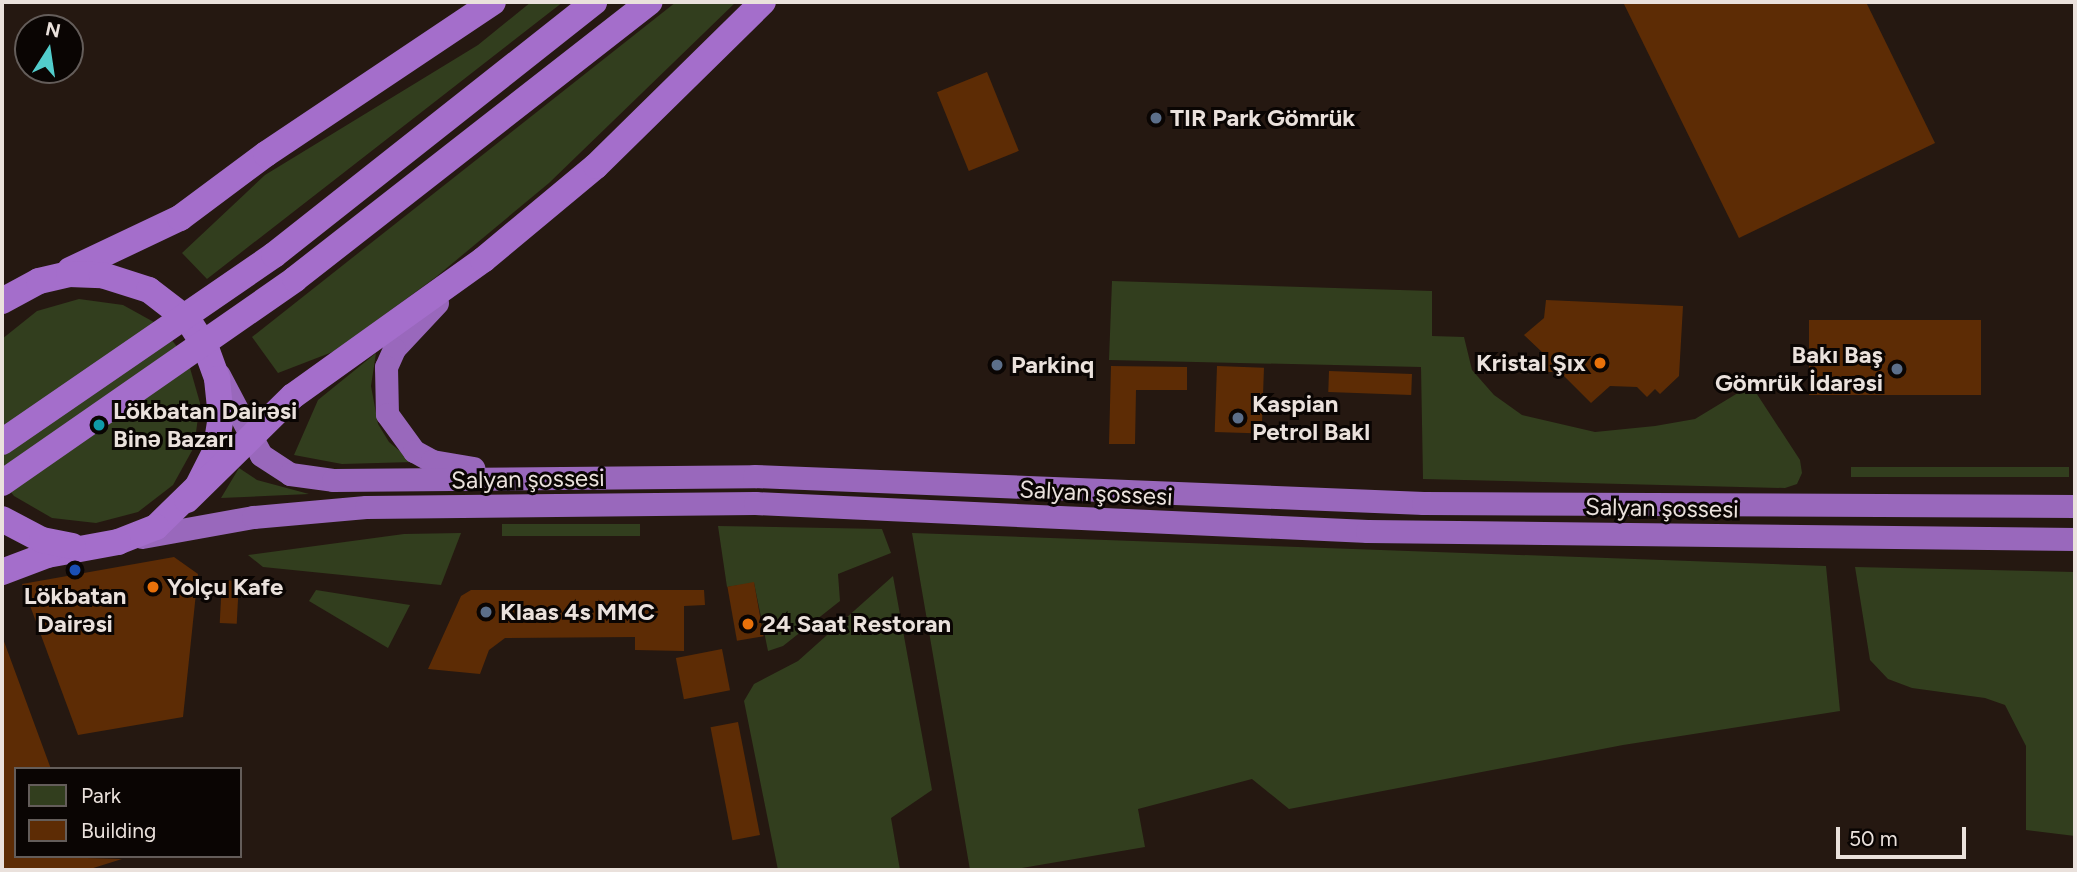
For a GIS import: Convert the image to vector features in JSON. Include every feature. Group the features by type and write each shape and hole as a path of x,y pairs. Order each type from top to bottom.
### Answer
{"highway":[{"path":"2,301 180,218 266,154 493,2"},
{"path":"2,442 274,255 594,2"},
{"path":"2,483 295,279 650,2"},
{"path":"2,572 47,555 107,544 156,527 187,500 248,435 303,388 483,260 605,158 763,2"},
{"path":"483,260 394,349 386,367 387,414 406,444 432,461 456,467 577,477"},
{"path":"52,277 102,275 149,290 188,320 206,348 248,435 275,467 309,478 577,477"},
{"path":"187,500 208,470 219,434 220,397 206,348"},
{"name":"Salyan şossesi","path":"577,477 767,477 1423,503 2075,506"},
{"name":"Salyan şossesi","path":"107,544 192,526 300,511 692,503 1367,531 2075,539"},
{"path":"2,519 42,540 107,544"}],"green space":[{"path":"531,2 563,2 207,279 182,253 265,175 478,45"},
{"path":"676,2 736,2 549,183 436,277 335,351 278,373 252,337"},
{"path":"1112,281 1432,291 1432,336 1464,337 1472,370 1494,395 1522,415 1595,432 1655,426 1695,419 1751,385 1800,460 1802,473 1797,484 1785,488 1423,479 1421,367 1109,360"},
{"name":"Lökbatan Dairəsi Binə Bazarı","path":"79,299 123,305 161,326 188,361 200,403 194,447 173,485 138,512 96,523 52,518 14,496 2,481 2,339 37,311"},
{"path":"376,353 371,386 378,424 389,442 413,462 342,464 294,455 318,400"},
{"path":"1851,467 2069,467 2069,477 1851,477"},
{"path":"239,468 257,480 309,494 221,498"},
{"path":"502,524 640,524 640,536 502,536"},
{"path":"718,526 882,529 891,553 838,574 840,601 783,646 768,651 754,583 727,587"},
{"path":"461,533 441,585 263,567 248,555 404,534"},
{"path":"912,533 1826,566 1840,711 1623,745 1289,809 1252,779 1138,809 1145,847 1010,870 970,870"},
{"path":"1855,567 2075,572 2075,836 2026,830 2026,746 2005,705 1985,698 1912,688 1888,679 1870,660"},
{"path":"893,576 932,790 891,818 900,870 778,870 744,701 754,684 798,661"},
{"path":"316,590 410,605 388,648 309,601"}],"building":[{"path":"1623,2 1866,2 1935,143 1739,238"},
{"path":"987,72 1019,151 969,171 937,92"},
{"path":"1546,300 1683,306 1679,376 1660,394 1655,389 1647,397 1637,387 1610,386 1591,403 1560,372 1543,372 1543,353 1524,335 1544,318"},
{"path":"1809,320 1981,320 1981,395 1809,395"},
{"path":"1111,366 1187,367 1187,390 1136,390 1135,444 1109,444"},
{"path":"1217,366 1264,368 1262,434 1215,432"},
{"path":"1329,371 1412,374 1411,395 1328,392"},
{"path":"174,557 198,574 183,717 78,735 22,584"},
{"path":"222,580 239,581 237,624 220,623"},
{"path":"754,582 764,636 737,641 727,587"},
{"path":"471,590 704,590 705,605 684,606 684,651 635,650 635,637 505,638 489,650 480,674 428,669 461,596"},
{"path":"2,636 50,767 14,767 14,858 122,859 87,870 2,870"},
{"path":"722,649 730,690 684,699 676,658"},
{"path":"738,722 760,835 732,840 711,727"}],"place":[{"name":"TIR Park Gömrük","path":"1156,118"},
{"name":"Kristal Şıx","path":"1600,363"},
{"name":"Parkinq","path":"997,365"},
{"name":"Bakı Baş Gömrük İdarəsi","path":"1897,369"},
{"name":"Kaspian Petrol Bakl","path":"1238,418"},
{"name":"Lökbatan Dairəsi Binə Bazarı","path":"99,425"},
{"name":"Lökbatan Dairəsi","path":"75,570"},
{"name":"Yolçu Kafe","path":"153,587"},
{"name":"Klaas 4s MMC","path":"486,612"},
{"name":"24 Saat Restoran","path":"748,624"}]}
